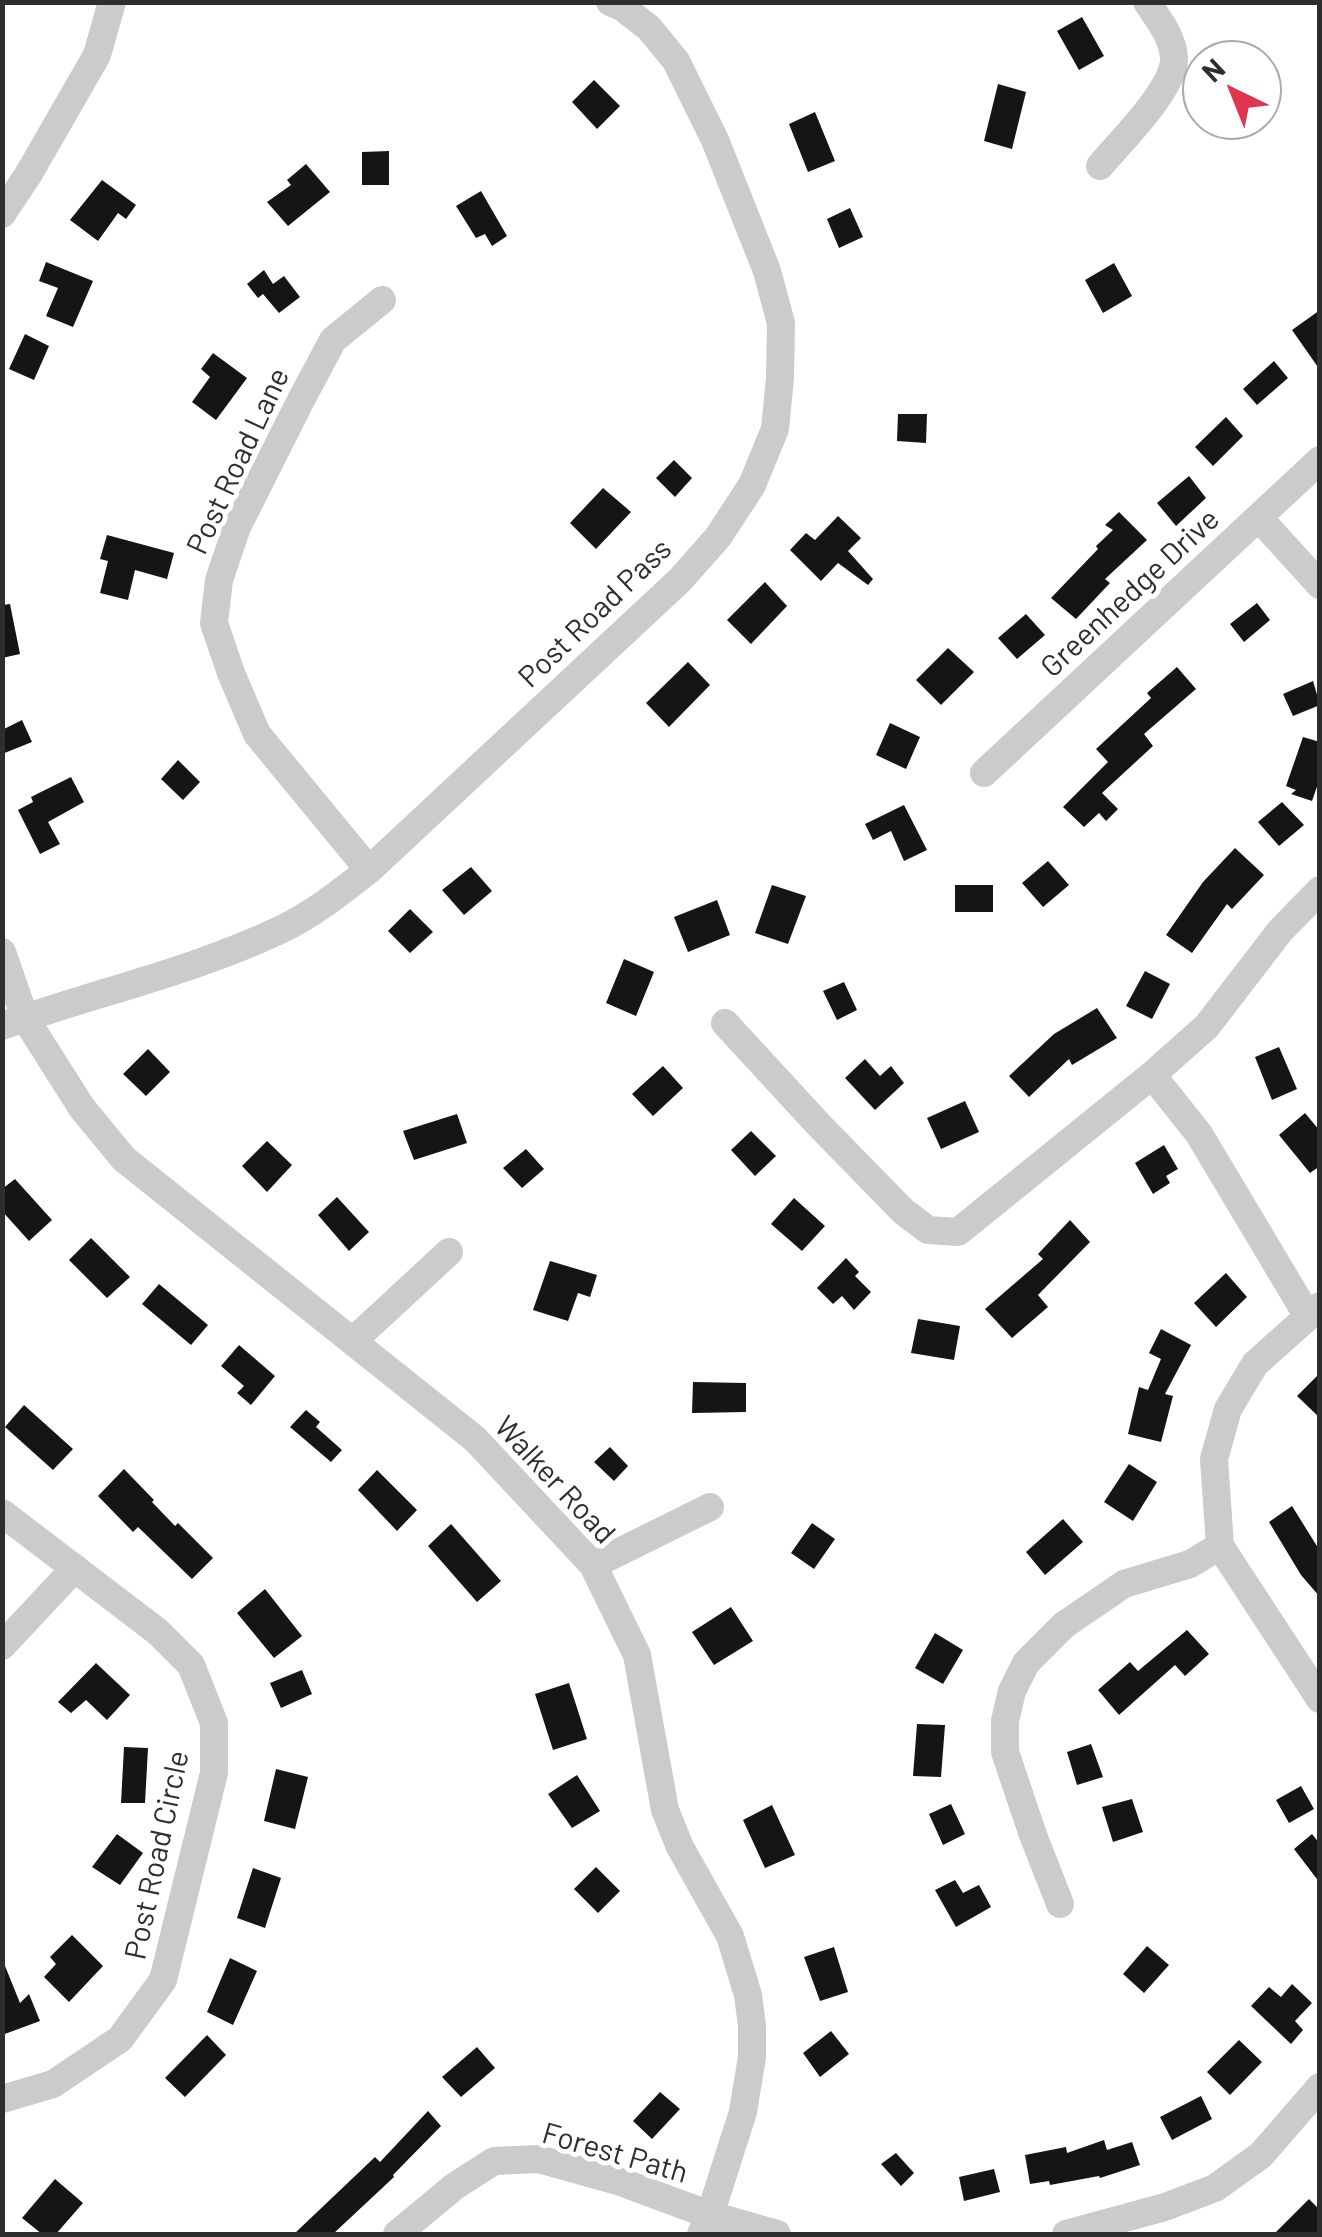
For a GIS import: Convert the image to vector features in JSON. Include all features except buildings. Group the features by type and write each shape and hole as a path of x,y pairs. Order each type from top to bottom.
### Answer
{"street":[{"path":"2,214 97,55 112,2"},
{"name":"Post Road Pass","path":"14,1022 228,952 283,928 338,895 680,580 718,537 752,485 775,430 780,378 780,323 767,271 715,140 676,61 649,28 610,2"},
{"path":"1100,166 1168,85 1174,60 1169,36 1146,2"},
{"name":"Post Road Lane","path":"369,870 257,734 214,623 219,580 237,527 301,400 334,340 382,300"},
{"name":"Greenhedge Drive","path":"984,773 1320,460"},
{"path":"1260,518 1320,585"},
{"path":"725,1023 904,1211 928,1230 958,1232 1208,1026 1280,931 1320,890"},
{"name":"Walker Road","path":"2,952 14,1022 124,1159 475,1439 593,1566 637,1656 664,1810 730,1936 748,1996 752,2057 743,2112 706,2225"},
{"path":"1152,1075 1199,1134 1314,1310 1256,1364 1228,1409 1214,1459 1220,1546 1318,1693"},
{"path":"354,1340 449,1252"},
{"path":"593,1566 710,1507"},
{"name":"Post Road Circle","path":"2,1513 158,1632 191,1665 214,1722 214,1773 163,1980 120,2038 53,2084 2,2100"},
{"path":"1060,1904 1005,1752 1005,1721 1012,1691 1026,1663 1064,1625 1124,1584 1190,1564 1220,1546"},
{"path":"2,1646 75,1568"},
{"path":"1066,2234 1165,2207 1215,2188 1261,2156 1320,2088"},
{"name":"Forest Path","path":"397,2234 455,2186 494,2162 539,2159 621,2182 706,2225 776,2234"}]}
